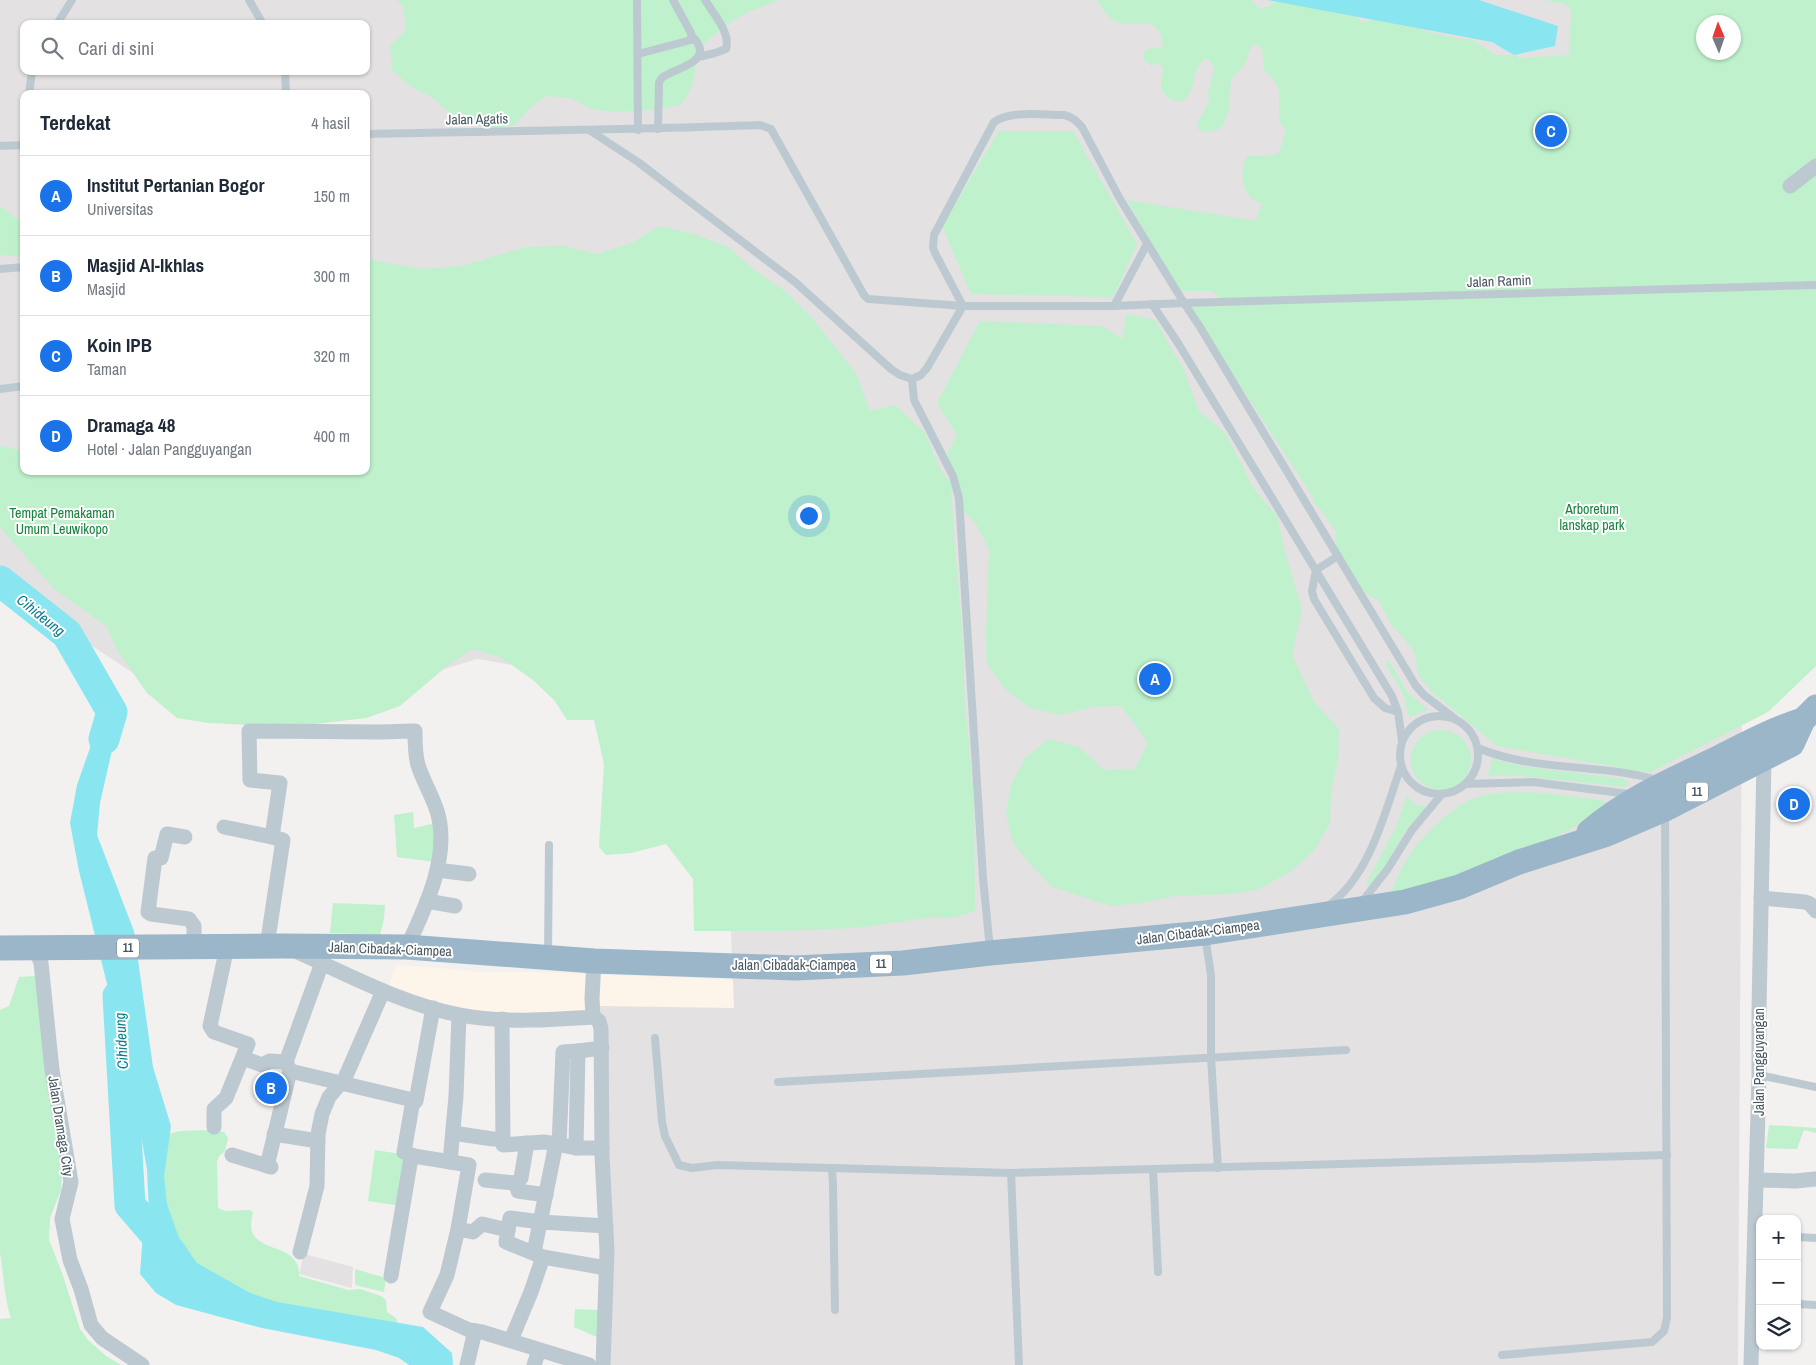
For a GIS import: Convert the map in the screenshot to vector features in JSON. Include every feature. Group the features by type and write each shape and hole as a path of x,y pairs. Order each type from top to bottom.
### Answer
{"highway":[{"name":"11","path":"1660,800 1764,760 1792,744 1811,716"},
{"name":"11","path":"1660,800 1779,727 1811,716"},
{"name":"Jalan Cibadak-Ciampea","path":"0,948 407,947 594,961 795,968 903,963 1205,933 1405,902 1459,887 1519,862 1607,834 1660,800"}],"street":[{"path":"1790,186 1816,166"},
{"path":"272,836 280,783 250,780 249,732 415,731 418,765 438,814 440,831 439,863 427,901 407,947"},
{"name":"Jalan Pangguyangan","path":"1757,1215 1764,760"},
{"path":"224,827 272,836 283,840 275,946 322,963 383,991 460,1015 502,1019 593,1017 599,1021 602,1048 602,1148 606,1226 603,1365"},
{"path":"183,948 194,926 188,919 148,912 155,858 161,858 167,834 185,837"},
{"path":"437,870 469,874"},
{"path":"1761,898 1805,902 1810,904 1816,911"},
{"path":"427,901 454,906"},
{"path":"214,1127 214,1109 226,1098 248,1044 214,1032 210,1026 227,947"},
{"name":"Jalan Dramaga City","path":"36,949 41,963 52,1070 71,1182 62,1219 70,1260 92,1325 102,1338 142,1365"},
{"path":"593,1017 594,961"},
{"path":"232,1154 269,1167 288,1067 322,963"},
{"path":"300,1252 317,1186 318,1141 322,1114 328,1097 345,1078 383,991"},
{"path":"416,1101 433,1008"},
{"path":"450,1162 460,1015"},
{"path":"502,1019 503,1145 527,1143 558,1144 576,1148 602,1148"},
{"path":"511,1340 531,1292 539,1254 540,1222 558,1144 563,1052 602,1048"},
{"path":"576,1148 578,1051"},
{"path":"243,1058 262,1065 270,1061 340,1084 412,1100 404,1152 414,1156 469,1165 458,1229 447,1275 430,1312 457,1325 590,1365"},
{"path":"453,1132 503,1139"},
{"path":"274,1134 318,1141"},
{"path":"485,1180 516,1184 520,1182 527,1143"},
{"path":"391,1276 408,1167 411,1158 414,1156"},
{"path":"1757,1180 1795,1181 1816,1179"},
{"path":"516,1184 518,1191 546,1195"},
{"path":"606,1226 510,1218 506,1242 539,1254 606,1268"},
{"path":"458,1229 473,1232 482,1224 508,1230"},
{"name":"Jalan Pangguyangan","path":"1750,1365 1757,1305"},
{"path":"467,1365 475,1330"}],"lane":[{"path":"60,20 72,0"},
{"path":"249,0 261,20"},
{"path":"658,129 658,83 663,77 691,64 698,57 700,48 673,0"},
{"path":"698,57 715,54 726,48 728,43 725,32 706,0"},
{"path":"638,130 640,1"},
{"path":"638,54 691,40 692,36"},
{"path":"30,90 31,75"},
{"path":"285,75 286,90"},
{"path":"912,380 928,368 963,306 933,248 934,235 994,122 1002,117 1019,115 1071,116 1082,127 1120,199 1200,327 1416,686 1424,695 1465,726 1474,736 1478,748 1478,761 1474,774 1466,784 1454,791 1442,794 1428,793 1416,787 1407,778 1401,766 1400,753 1402,741 1398,712 1392,696 1178,343 1152,304"},
{"name":"Jalan Agatis","path":"370,134 638,130 760,125 771,129 868,299 963,306"},
{"path":"588,130 638,162 795,282 891,369 912,380"},
{"path":"0,146 20,145"},
{"path":"1114,306 1147,244"},
{"path":"0,269 20,267"},
{"name":"Jalan Ramin","path":"963,306 1114,306 1816,285"},
{"path":"912,380 914,400 953,476 959,498 983,878 990,953"},
{"path":"0,389 20,386"},
{"path":"1338,556 1316,570 1312,591 1314,599 1374,698 1385,708 1398,712"},
{"path":"1402,741 1408,730 1418,722 1429,717 1442,716 1454,718"},
{"path":"1478,748 1510,759 1602,770 1649,778 1660,800 1667,1155 1667,1318 1664,1331 1652,1342 1502,1354"},
{"path":"1313,917 1340,897 1362,866 1377,836 1401,766"},
{"path":"1466,784 1533,782 1660,800"},
{"path":"1354,911 1386,870 1412,830 1442,794"},
{"path":"548,958 549,844"},
{"path":"1205,933 1210,975 1211,1058 1218,1168"},
{"path":"655,1038 662,1122 665,1136 680,1165 692,1168 717,1166 832,1168 1011,1174 1667,1155"},
{"path":"778,1082 1346,1050"},
{"path":"1759,1076 1816,1087"},
{"path":"832,1168 835,1310"},
{"path":"1153,1170 1158,1272"},
{"path":"1011,1174 1019,1365"},
{"path":"1801,1237 1816,1238"},
{"path":"1801,1304 1816,1304"}],"shaded area":[{"path":"0,0 1816,0 1742,687 1738,1365 608,1365 599,1006 734,1008 731,932 675,844 613,715 549,671 477,659 265,724 157,689 0,584"},
{"path":"396,965 472,972 531,972 847,984 835,1009 581,1013 464,1012 389,985"},
{"path":"304,1254 353,1267 352,1288 299,1274"}],"green space":[{"path":"397,0 779,0 744,14 724,27 705,43 696,67 692,87 682,104 661,109 613,112 592,109 570,98 546,96 529,109 515,125 494,129 470,123 449,112 430,96 410,86 392,70 390,46 406,30 403,7"},
{"name":"Arboretum lanskap park","path":"1097,0 1250,0 1260,9 1279,0 1356,16 1363,23 1382,17 1429,32 1460,39 1471,39 1495,55 1514,55 1520,58 1569,55 1571,10 1565,4 1544,0 1816,0 1816,666 1768,712 1650,772 1623,770 1618,767 1497,746 1435,696 1419,676 1415,653 1390,623 1379,601 1366,593 1355,581 1336,547 1335,531 1314,503 1313,497 1187,304 1219,299 1213,291 1178,291 1127,200 1256,221 1262,203 1255,200 1246,191 1243,177 1244,162 1247,156 1268,156 1279,153 1286,130 1280,121 1279,91 1273,79 1264,71 1263,53 1259,44 1251,46 1245,64 1231,79 1229,109 1223,126 1215,131 1206,132 1197,129 1199,120 1209,102 1208,94 1214,68 1209,60 1204,59 1197,69 1188,96 1183,101 1173,100 1166,96 1162,89 1162,67 1159,63 1151,66 1144,60 1143,52 1152,48 1163,47 1161,35 1157,28 1145,24 1123,24 1115,21 1107,14"},
{"path":"999,131 1073,131 1137,244 1113,297 971,294 942,226"},
{"path":"0,206 20,221 20,257 0,255"},
{"name":"Tempat Pemakaman Umum Leuwikopo","path":"659,226 694,234 728,247 754,270 785,291 812,318 856,373 870,411 895,405 925,433 939,467 950,484 948,452 957,435 937,403 980,321 1101,326 1123,339 1126,314 1155,320 1184,370 1199,411 1226,434 1254,489 1278,517 1284,548 1302,610 1292,655 1314,702 1339,729 1338,760 1331,792 1330,824 1313,852 1290,872 1259,889 1231,894 1174,896 1142,903 1111,906 1052,887 1013,843 1006,813 1011,785 1026,757 1049,739 1079,747 1104,770 1135,769 1148,743 1121,706 1092,707 1060,715 1030,708 1005,689 987,664 986,634 989,549 975,522 964,511 951,487 962,625 965,704 974,797 975,911 953,918 926,918 856,928 779,931 694,931 693,879 666,844 631,853 606,855 599,847 604,764 594,720 567,720 554,700 533,680 500,657 472,649 447,666 400,706 366,718 290,727 209,723 177,718 147,693 119,653 106,626 54,589 0,527 0,446 20,450 20,475 370,475 370,260 422,269 462,266 526,247 563,246 597,254 632,243"},
{"path":"1389,661 1407,692 1428,710 1409,717 1403,693 1385,664"},
{"path":"1441,730 1458,735 1466,743 1471,760 1466,777 1458,785 1441,790 1424,785 1416,777 1411,760 1416,743 1424,735"},
{"path":"1491,758 1520,766 1624,779 1628,782 1626,787 1522,776 1487,776 1492,764"},
{"path":"1495,793 1543,793 1601,800 1609,804 1603,811 1528,852 1425,886 1391,892 1407,859 1421,840 1448,815 1466,802 1477,797"},
{"path":"1407,796 1414,804 1427,807 1405,832 1372,888 1366,884 1396,827"},
{"path":"413,812 414,828 436,823 434,862 397,857 394,815"},
{"path":"333,903 385,905 380,935 330,933"},
{"path":"35,976 42,1041 62,1175 61,1190 50,1218 49,1240 80,1329 88,1340 106,1356 121,1365 0,1365 0,1319 11,1318 5,1294 0,1253 0,1010 9,1006 19,977"},
{"path":"1769,1125 1816,1128 1816,1133 1804,1130 1797,1149 1766,1148"},
{"path":"210,1130 224,1132 228,1138 225,1151 219,1156 217,1162 218,1208 225,1211 250,1210 253,1212 251,1228 254,1235 265,1244 287,1253 293,1258 298,1267 299,1276 348,1290 360,1289 381,1296 386,1300 387,1312 396,1318 397,1322 384,1330 201,1285 159,1203 168,1134 180,1131"},
{"path":"375,1150 408,1155 401,1206 368,1201"},
{"path":"355,1269 386,1278 384,1292 355,1285"},
{"path":"575,1309 599,1310 599,1338 574,1327"}],"water":[{"path":"1268,0 1479,0 1558,26 1555,46 1514,55 1492,42"},
{"path":"113,695 119,712 100,803 97,835 134,931 153,1067 171,1126 164,1177 167,1204 179,1238 197,1263 250,1293 277,1302 423,1327 452,1353 453,1365 409,1365 399,1358 376,1350 262,1328 176,1305 156,1293 140,1274 143,1233 149,1212 147,1169 141,1136 137,1076 129,1065 116,1020 79,871 70,823 77,785 96,731 97,702"}],"waterway":[{"name":"Cihideung","path":"0,581 67,634 112,712 104,739"},
{"name":"Cihideung","path":"118,996 130,1205 173,1255"}],"place":[{"name":"Koin IPB","path":"1551,131"},
{"name":"Institut Pertanian Bogor","path":"1155,679"},
{"name":"Dramaga 48","path":"1794,804"},
{"name":"Masjid Al-Ikhlas","path":"271,1088"}]}
